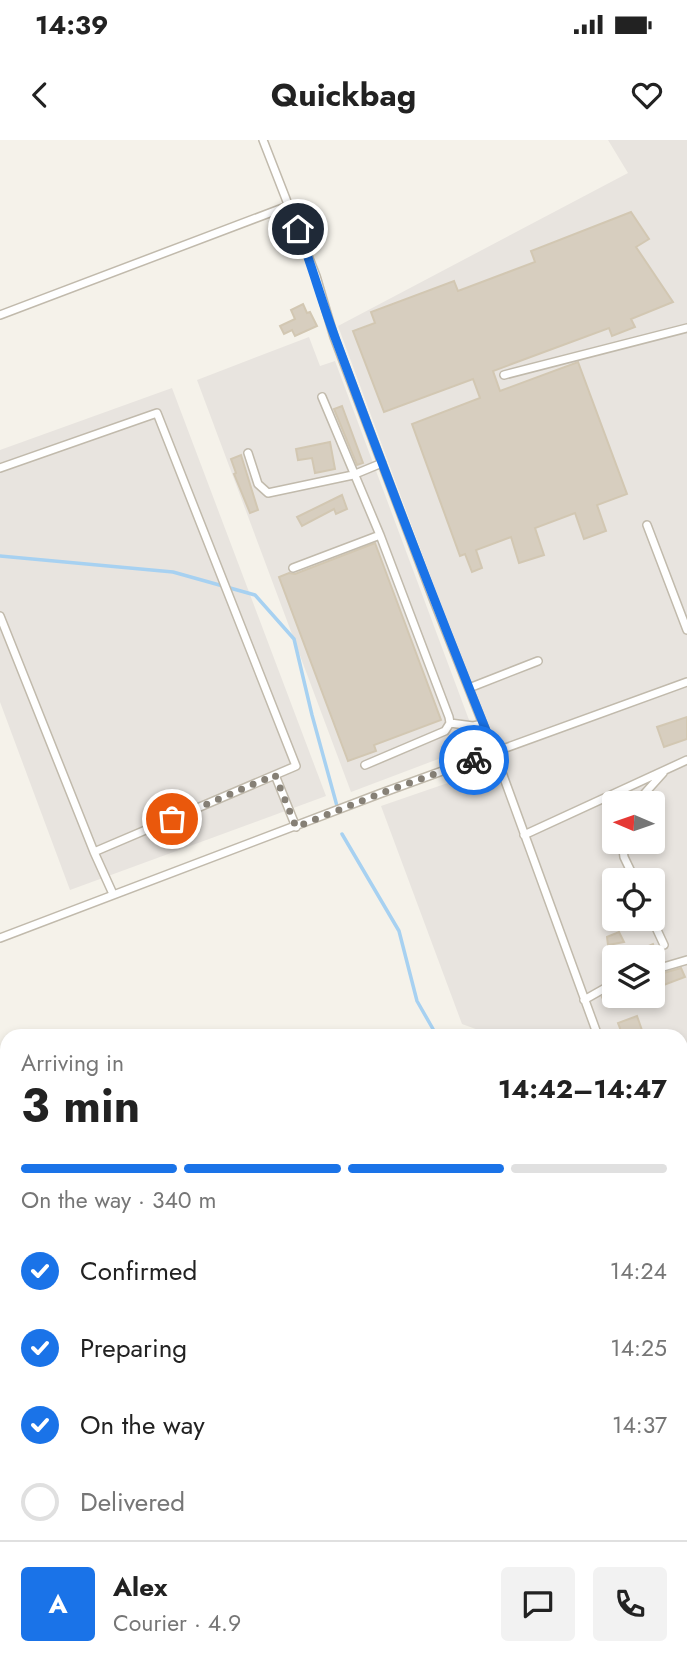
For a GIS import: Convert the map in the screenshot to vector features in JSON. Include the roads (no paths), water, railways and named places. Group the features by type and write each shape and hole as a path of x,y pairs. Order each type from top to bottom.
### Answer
{"lane":[{"path":"263,140 316,276 334,337 495,753 595,1029"},
{"path":"0,315 288,206"},
{"path":"504,375 687,328"},
{"path":"322,397 380,535 450,723"},
{"path":"0,468 157,413 296,766 94,852"},
{"path":"248,453 258,484 268,494 353,475 382,463"},
{"path":"647,525 687,630"},
{"path":"293,568 380,535"},
{"path":"0,616 113,894"},
{"path":"469,688 538,661"},
{"path":"0,938 379,794 687,682"},
{"path":"450,723 473,726 483,724"},
{"path":"365,765 445,731 450,723"},
{"path":"524,835 687,760"},
{"path":"647,791 666,769"},
{"path":"275,775 296,827"},
{"path":"658,931 664,945"},
{"path":"665,966 687,960"},
{"path":"584,1000 602,990"}],"waterway":[{"path":"0,556 173,572 255,595 294,639 337,806"},
{"path":"342,834 399,931 417,1001 433,1029"}]}
